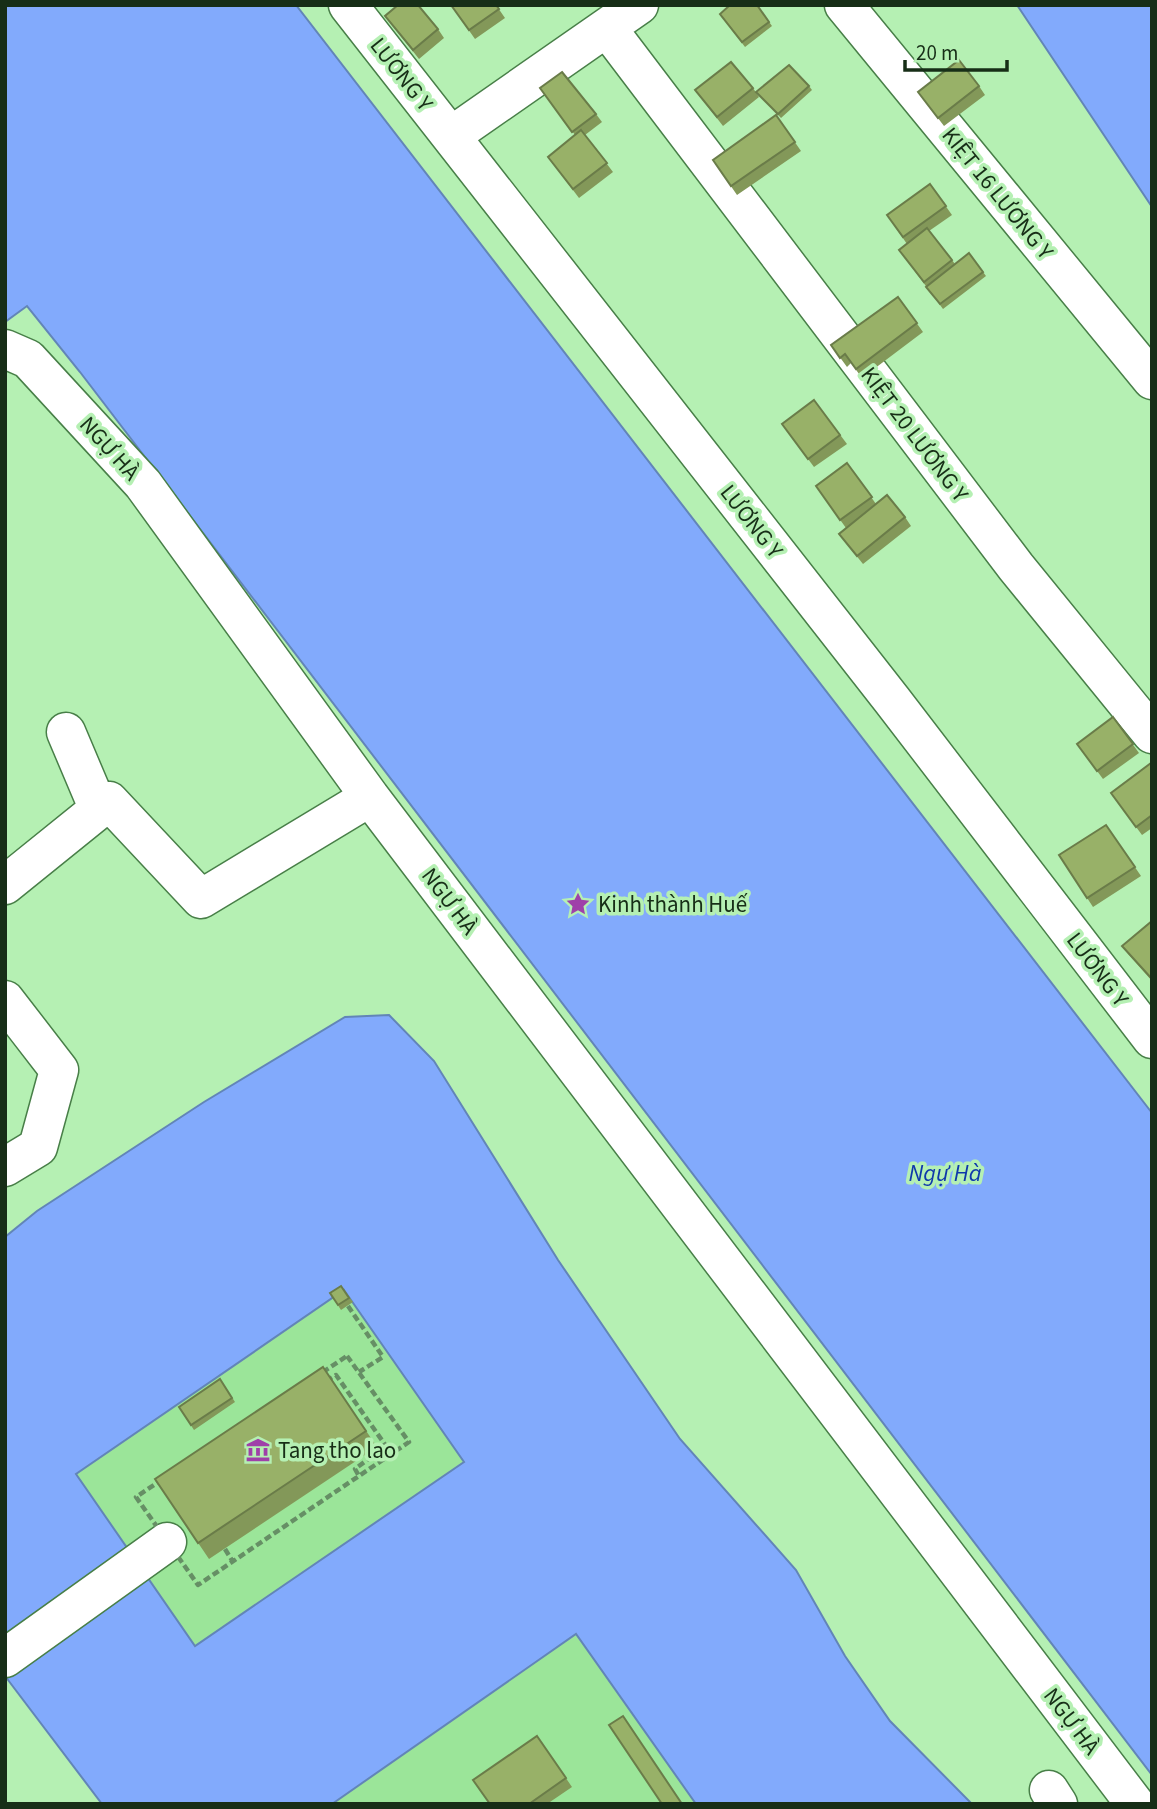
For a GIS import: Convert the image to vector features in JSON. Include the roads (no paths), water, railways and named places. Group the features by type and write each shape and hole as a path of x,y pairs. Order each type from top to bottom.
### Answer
{"street":[{"name":"LƯƠNG Y","path":"348,5 892,700 1152,1039"},
{"path":"451,136 639,5"},
{"name":"KIỆT 16 LƯƠNG Y","path":"844,5 1152,380"},
{"name":"KIỆT 20 LƯƠNG Y","path":"607,28 1016,567 1152,734"},
{"name":"NGỰ HÀ","path":"5,349 28,359 143,484 370,797 1135,1804"},
{"path":"66,732 99,810"},
{"path":"5,886 109,801 201,899 370,797"},
{"path":"5,1000 59,1070 38,1147 5,1167"},
{"path":"5,1658 154,1551"}],"water":[{"name":"Ngự Hà","path":"5,5 296,5 1152,1113 1152,1775 80,372 27,306 5,322"},
{"path":"1017,5 1152,5 1152,207"},
{"path":"389,1015 434,1061 558,1260 680,1439 796,1570 845,1656 890,1721 972,1804 696,1804 576,1634 332,1804 102,1804 5,1676 5,1237 37,1211 204,1102 345,1017","holes":["344,1290 464,1462 195,1646 76,1474"]}],"place":[{"name":"Kinh thành Huế","path":"578,904"},
{"name":"Tang tho lao","path":"258,1450"}]}
